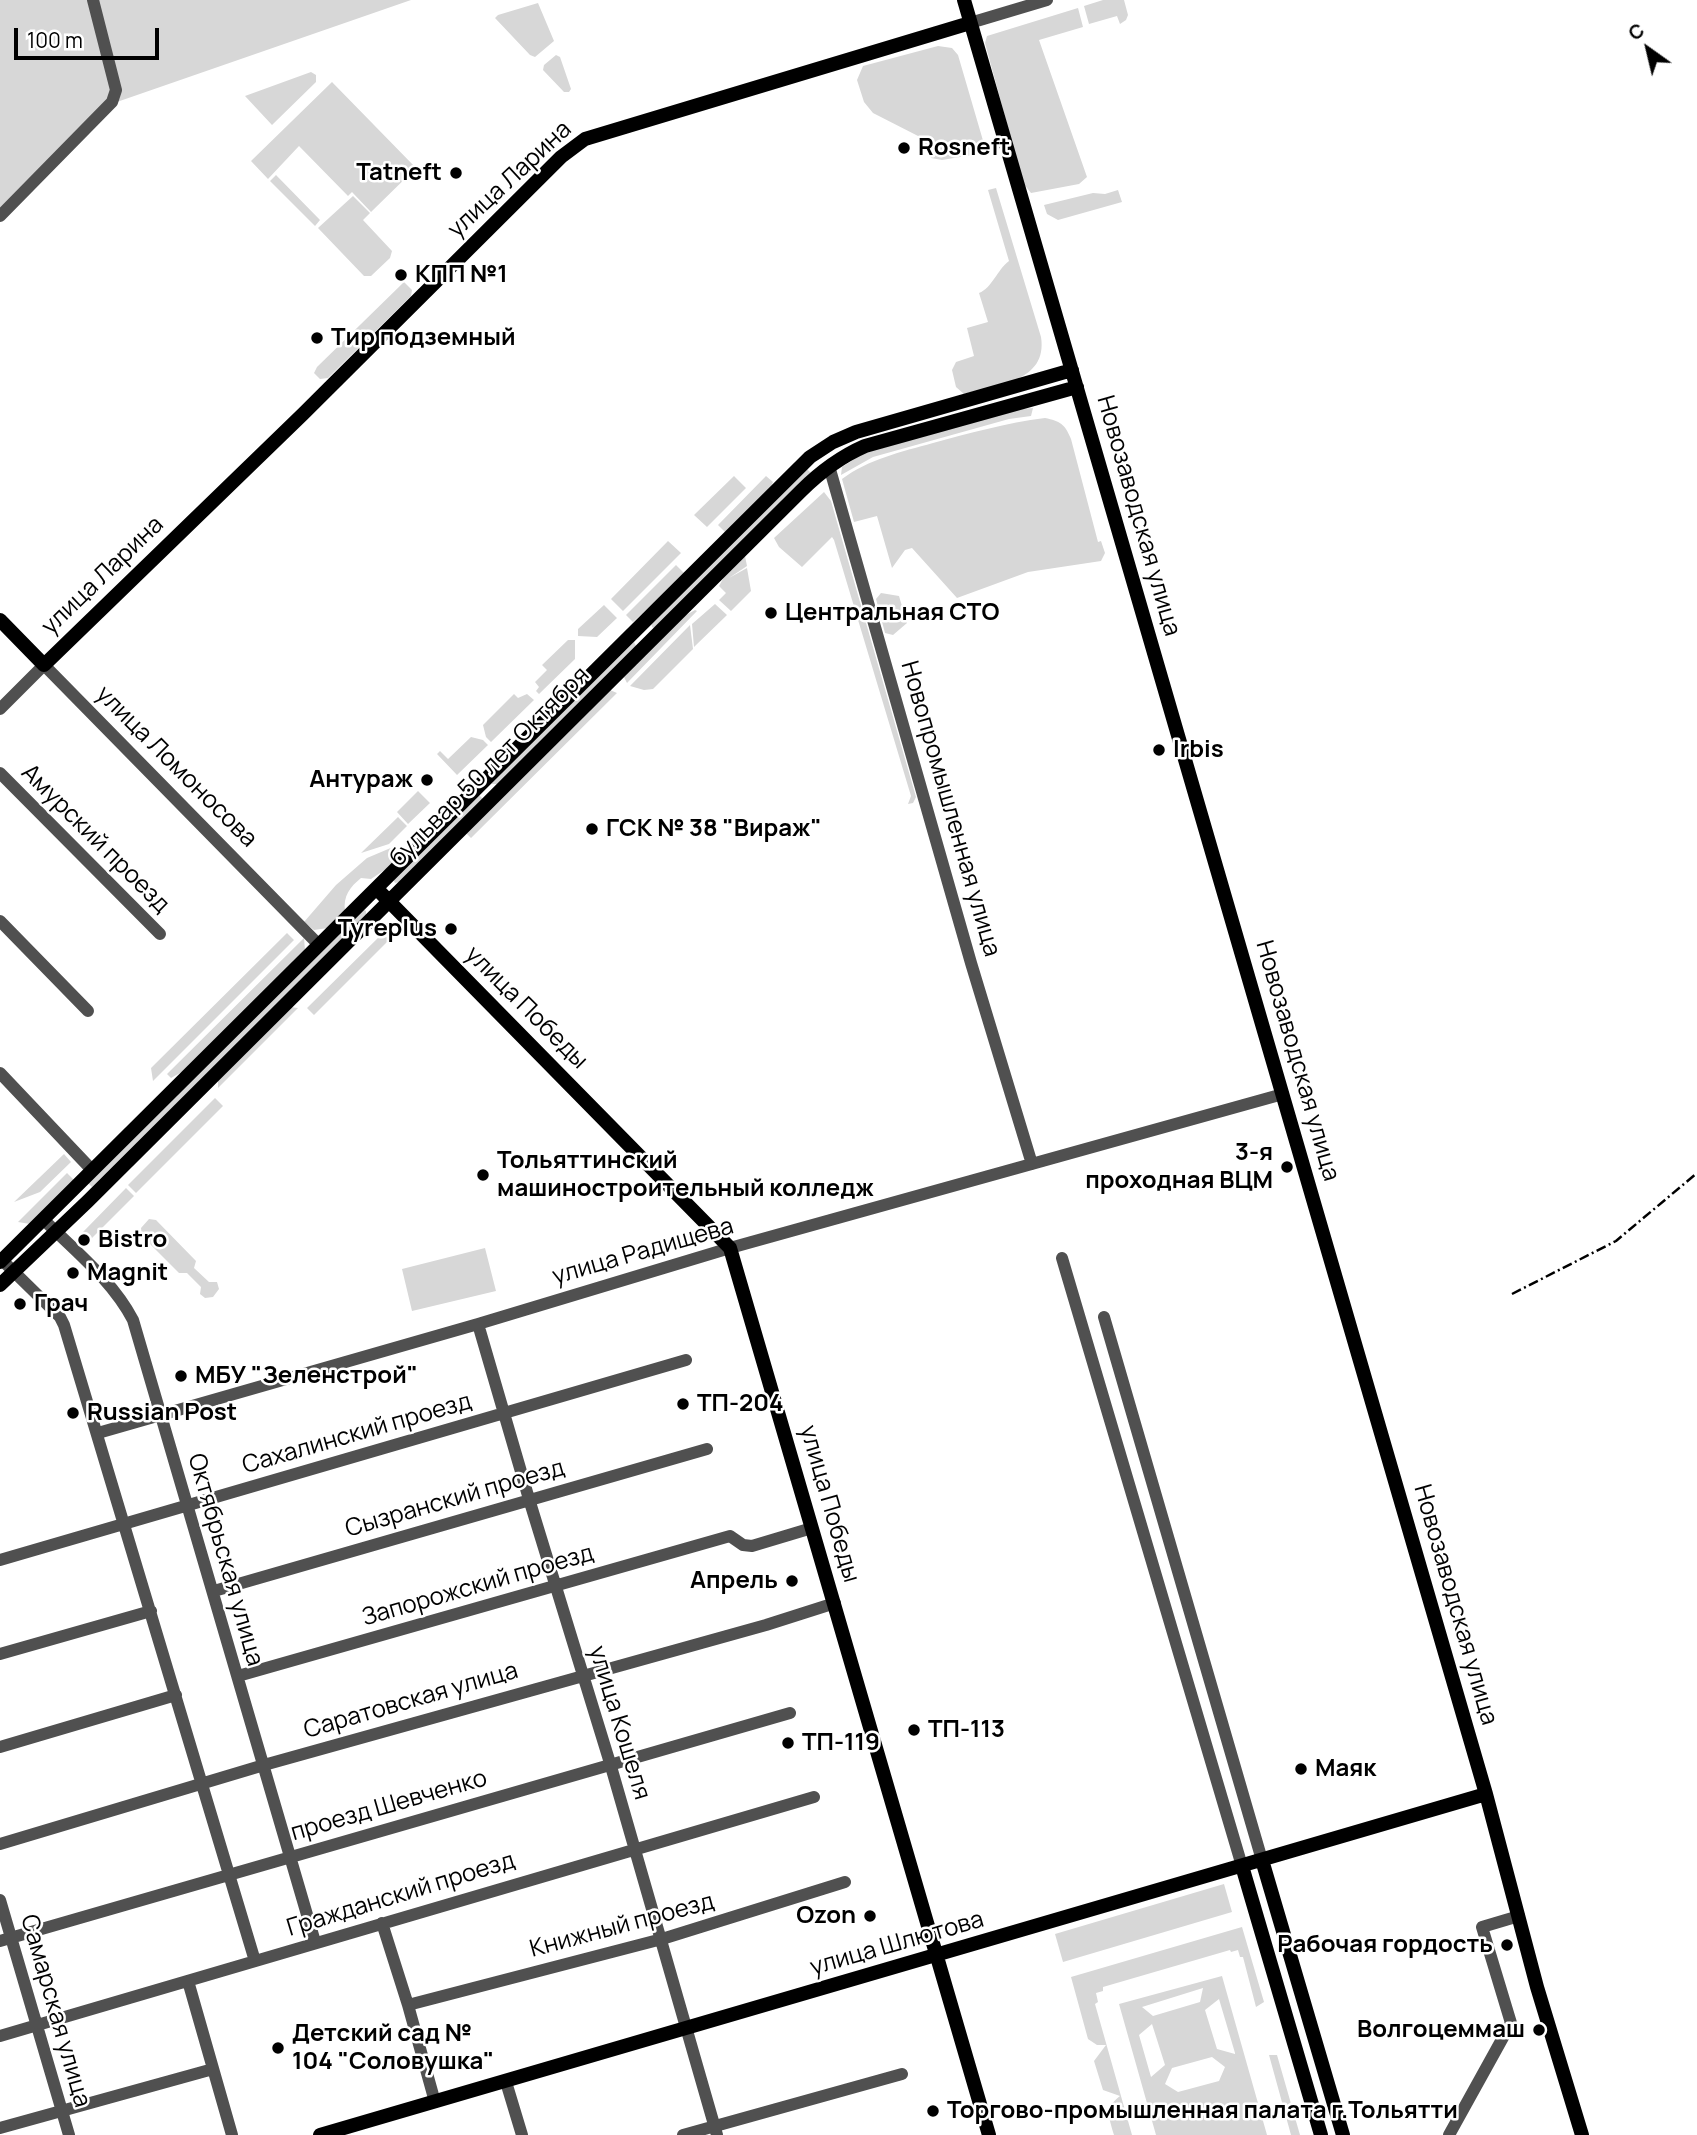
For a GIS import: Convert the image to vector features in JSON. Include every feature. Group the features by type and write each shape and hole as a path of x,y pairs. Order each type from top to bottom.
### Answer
{"main road":[{"name":"Новозаводская улица","path":"964,0 1486,1794 1582,2135"},
{"name":"улица Ларина","path":"44,665 303,414 561,157 578,144 594,134 970,23"},
{"name":"бульвар 50 лет Октября","path":"1,1261 810,457 833,442 873,426 1072,370"},
{"path":"1023,384 1032,388 1033,392 1026,401"},
{"name":"бульвар 50 лет Октября","path":"0,1286 828,466 865,446 1077,387"},
{"name":"улица Ломоносова","path":"0,620 44,665"},
{"path":"635,632 646,644"},
{"path":"483,784 494,796"},
{"name":"улица Победы","path":"377,889 730,1248 989,2135"},
{"name":"улица Шлютова","path":"329,2134 1486,1794"},
{"path":"1262,1860 1343,2135"},
{"path":"1242,1866 1321,2135"}],"street":[{"path":"0,216 111,102 116,90 93,0"},
{"name":"улица Ларина","path":"970,23 1047,0"},
{"name":"Новопромышленная улица","path":"828,466 971,963 1032,1164"},
{"name":"улица Ларина","path":"0,709 44,665"},
{"name":"улица Ломоносова","path":"44,665 319,945"},
{"name":"Амурский проезд","path":"0,773 160,934"},
{"path":"0,921 88,1011"},
{"path":"0,1073 92,1170"},
{"name":"улица Радищева","path":"98,1433 478,1324 730,1248 1283,1094"},
{"name":"Октябрьская улица","path":"43,1219 122,1299 133,1320 315,1942"},
{"path":"1062,1258 1242,1866"},
{"path":"1,1261 60,1317 65,1325 255,1961"},
{"path":"1104,1317 1262,1860"},
{"name":"улица Кошеля","path":"478,1324 662,1939 715,2131"},
{"name":"Сахалинский проезд","path":"0,1560 686,1360"},
{"name":"Сызранский проезд","path":"214,1591 707,1449"},
{"name":"Запорожский проезд","path":"238,1676 730,1536 743,1545 752,1546 812,1528"},
{"name":"Саратовская улица","path":"0,1844 264,1765 766,1625 835,1603"},
{"path":"0,1654 151,1611"},
{"path":"0,1747 176,1695"},
{"name":"проезд Шевченко","path":"6,1939 790,1713"},
{"name":"Гражданский проезд","path":"0,2036 814,1797"},
{"name":"Книжный проезд","path":"408,2005 662,1939 845,1882"},
{"name":"Самарская улица","path":"0,1900 6,1939 38,2025 69,2135"},
{"path":"1449,2135 1511,2024 1482,1927 1519,1916"},
{"path":"382,1923 435,2102"},
{"path":"188,1981 232,2135"},
{"path":"0,2128 213,2068"},
{"path":"683,2135 715,2131 902,2074"},
{"path":"506,2082 522,2135"}],"shaded area":[{"path":"0,0 411,0 114,103 0,212"},
{"path":"1103,0 1124,0 1128,15 1126,20 1120,24 1117,16 1089,24 1084,6"},
{"path":"538,3 554,41 535,57 495,18"},
{"path":"1078,8 1083,27 1039,40 1087,177 1079,184 1031,193 1023,183 985,43 987,36"},
{"path":"938,46 952,48 958,55 984,144 983,150 978,154 942,160 931,158 922,138 873,113 864,102 857,80 863,66"},
{"path":"556,55 560,57 571,89 569,92 564,92 543,70 544,65"},
{"path":"311,72 316,75 316,82 272,125 245,96"},
{"path":"332,82 416,168 371,212 352,192 348,196 299,146 268,179 251,161"},
{"path":"276,175 320,220 315,226 270,181"},
{"path":"996,188 1041,337 1041,352 1036,364 1017,379 964,394 956,387 952,370 956,362 974,356 967,328 988,322 979,293 984,291 1009,261 988,190"},
{"path":"1118,190 1122,202 1058,220 1047,214 1044,205 1093,193 1105,194"},
{"path":"353,196 370,213 363,220 392,251 390,258 371,276 364,276 318,228"},
{"path":"404,282 412,290 411,296 328,378 320,379 314,373 317,367"},
{"path":"1033,408 1031,416 1009,419 873,457 841,475 842,467 864,453 1007,410"},
{"path":"1045,418 1061,424 1071,439 1098,542 1101,541 1105,553 1101,561 1028,572 957,598 912,548 905,550 892,568 877,516 854,522 842,479 863,466 897,453 1002,425"},
{"path":"807,469 811,473 654,628 652,627 651,623"},
{"path":"734,476 746,488 707,527 694,515"},
{"path":"766,476 773,482 770,488 726,533 718,525"},
{"path":"824,492 831,501 916,797 913,803 908,804 911,796 834,540 832,537 802,567 779,547 774,538"},
{"path":"668,541 681,553 623,611 611,599"},
{"path":"745,556 747,566 729,578 747,568 751,591 731,611 719,600 726,593 719,586 728,570"},
{"path":"676,565 685,574 633,622 626,615"},
{"path":"881,593 899,596 907,623 893,635 885,633 876,599"},
{"path":"715,604 727,615 694,647 692,624"},
{"path":"604,605 617,618 597,637 578,636 578,629"},
{"path":"697,611 627,683 624,677 679,619"},
{"path":"690,625 693,649 653,689 644,690 630,686"},
{"path":"568,640 575,640 575,659 539,694 536,691 539,687 535,682 547,670 542,665"},
{"path":"634,642 636,646 498,784 492,784 493,780"},
{"path":"610,690 617,693 471,838 464,831"},
{"path":"514,694 518,698 527,694 534,700 491,742 486,737 483,725"},
{"path":"471,737 483,740 488,745 457,775 437,754 440,751 448,759"},
{"path":"418,791 430,803 408,824 397,812"},
{"path":"479,795 483,799 395,883 393,879"},
{"path":"398,817 407,826 389,844 361,853"},
{"path":"393,847 392,865 371,879 361,878 357,881 346,896 345,911 328,928 314,930 304,922 336,885 367,858"},
{"path":"363,909 366,915 92,1187 87,1182"},
{"path":"287,933 294,940 153,1081 151,1068"},
{"path":"383,933 389,940 314,1015 307,1008"},
{"path":"304,938 305,950 187,1069 171,1078 167,1074"},
{"path":"290,1007 298,1008 218,1088 218,1081"},
{"path":"215,1098 223,1106 136,1193 128,1185"},
{"path":"64,1154 71,1162 40,1192 14,1202"},
{"path":"67,1173 74,1180 30,1224 18,1222"},
{"path":"126,1188 134,1196 91,1239 83,1232"},
{"path":"149,1219 156,1220 196,1261 194,1268 209,1282 217,1282 219,1289 213,1297 205,1298 200,1294 201,1287 187,1273 179,1273 142,1236 141,1228"},
{"path":"485,1248 496,1291 412,1311 402,1269"},
{"path":"1224,1884 1232,1912 1063,1962 1055,1934"},
{"path":"1242,1927 1264,2002 1256,2007 1243,1957 1240,1957 1238,1950 1230,1950 1103,1987 1103,1991 1096,1993 1098,2002 1095,2004 1132,2135 1114,2135 1109,2118 1110,2109 1120,2096 1103,2090 1094,2061 1106,2045 1097,2045 1088,2039 1071,1977"},
{"path":"1222,1976 1267,2135 1156,2135 1119,2004","holes":["1203,1988 1200,2002 1153,2016 1142,2007","1219,1999 1235,2054 1217,2049 1205,2010","1152,2024 1165,2065 1151,2077 1139,2035","1212,2057 1225,2067 1219,2081 1178,2092 1165,2084 1172,2068"]},
{"path":"1269,2055 1277,2055 1300,2135 1291,2135"}],"railway":[{"path":"1512,1294 1616,1241 1697,1173"}],"place":[{"name":"Rosneft","path":"904,148"},
{"name":"Tatneft","path":"456,173"},
{"name":"КПП №1","path":"401,275"},
{"name":"Тир подземный","path":"317,338"},
{"name":"Центральная СТО","path":"771,613"},
{"name":"Irbis","path":"1159,750"},
{"name":"Антураж","path":"427,780"},
{"name":"ГСК № 38 \"Вираж\"","path":"592,829"},
{"name":"Tyreplus","path":"451,929"},
{"name":"3-я проходная ВЦМ","path":"1287,1167"},
{"name":"Тольяттинский машиностроительный колледж","path":"483,1175"},
{"name":"Bistro","path":"84,1240"},
{"name":"Magnit","path":"73,1273"},
{"name":"Грач","path":"20,1304"},
{"name":"МБУ \"Зеленстрой\"","path":"181,1376"},
{"name":"ТП-204","path":"683,1404"},
{"name":"Russian Post","path":"73,1413"},
{"name":"Апрель","path":"792,1581"},
{"name":"ТП-113","path":"914,1730"},
{"name":"ТП-119","path":"788,1743"},
{"name":"Маяк","path":"1301,1769"},
{"name":"Ozon","path":"870,1916"},
{"name":"Рабочая гордость","path":"1507,1945"},
{"name":"Волгоцеммаш","path":"1539,2030"},
{"name":"Детский сад № 104 \"Соловушка\"","path":"278,2048"},
{"name":"Торгово-промышленная палата г.Тольятти","path":"933,2111"}]}
